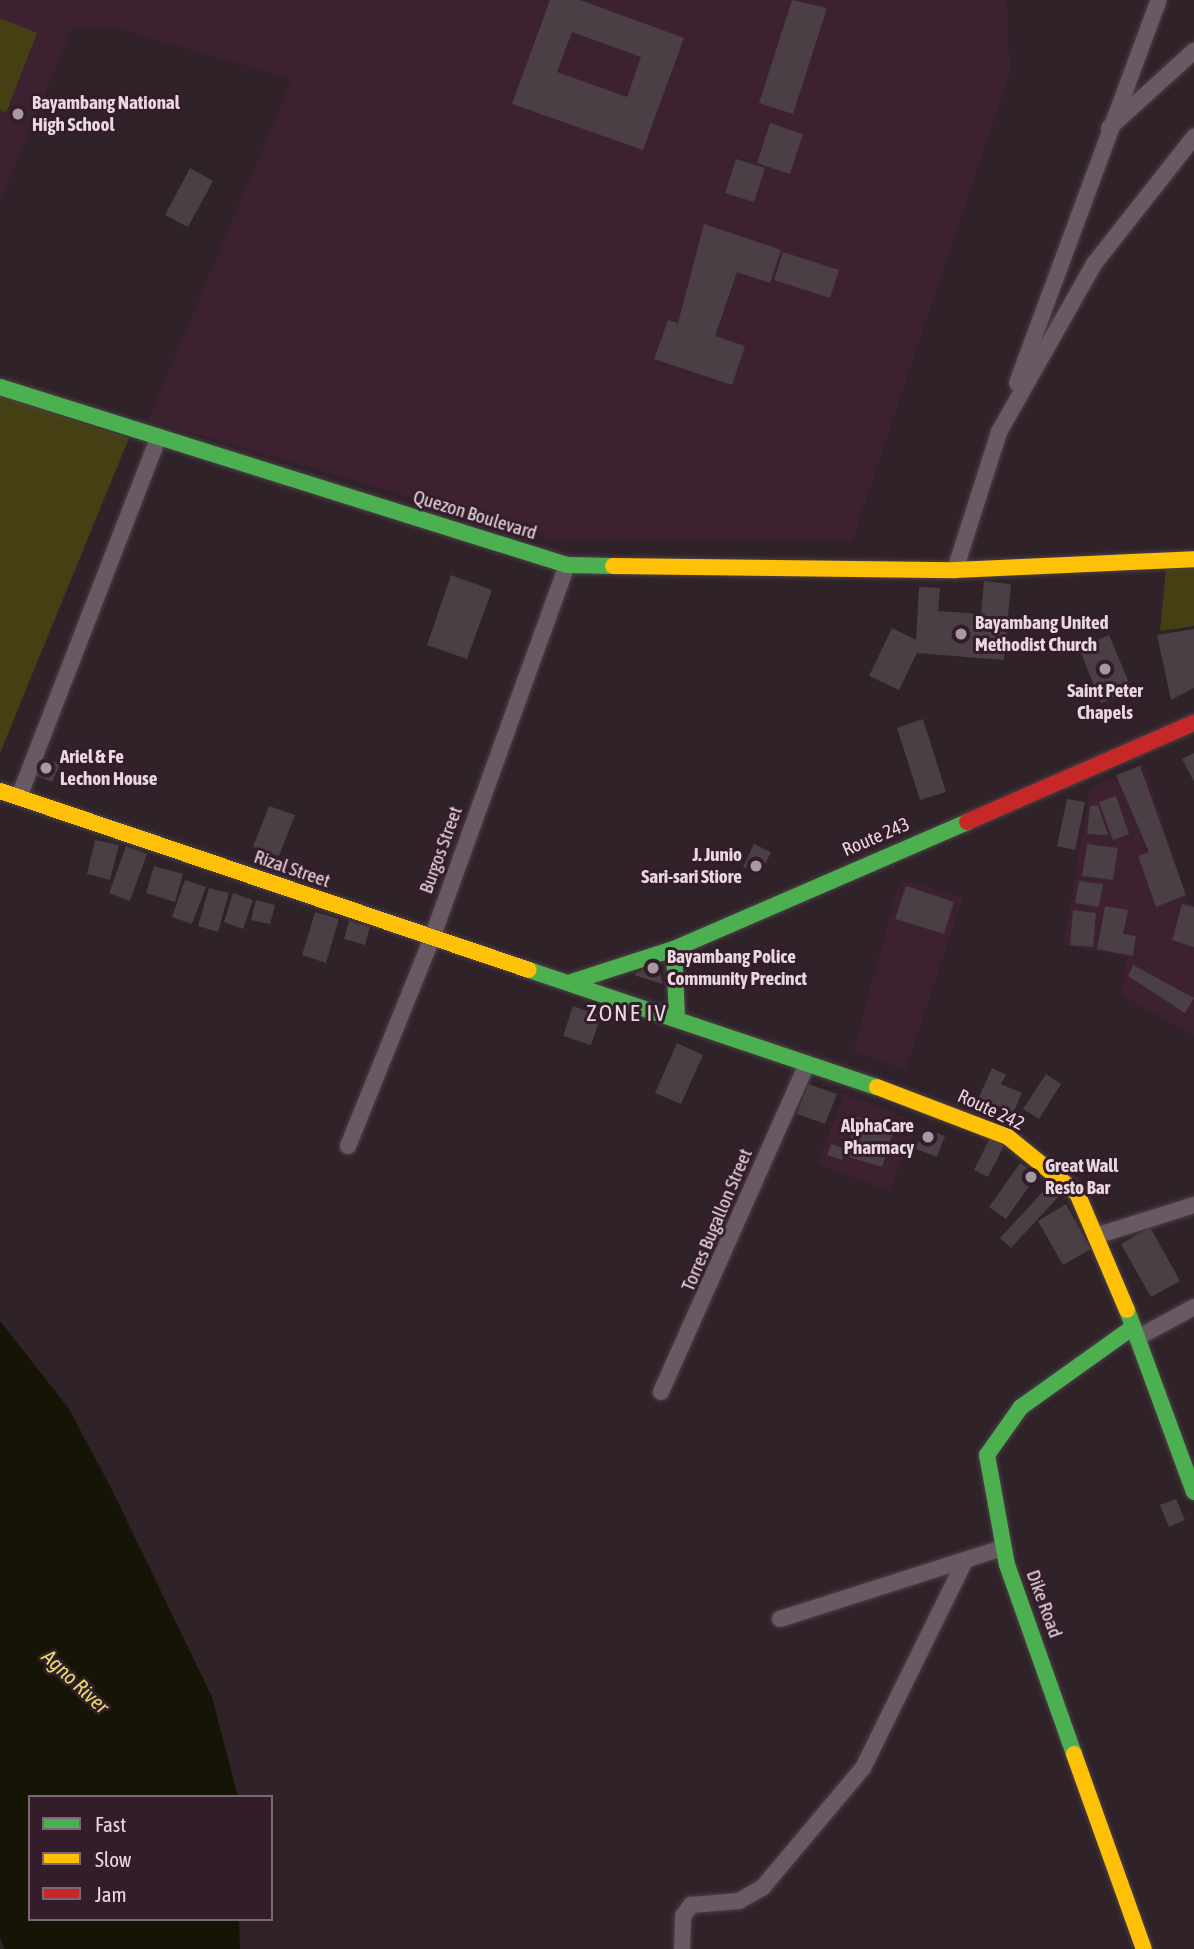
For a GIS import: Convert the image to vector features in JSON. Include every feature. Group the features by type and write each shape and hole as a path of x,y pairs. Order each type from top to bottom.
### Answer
{"main road":[{"name":"Quezon Boulevard","path":"0,387 158,439 567,565 955,570 1194,559"},
{"name":"Route 243","path":"571,982 674,949 1194,723"},
{"name":"Rizal Street","path":"0,792 432,938 571,982"},
{"path":"674,949 677,1018"},
{"name":"Route 242","path":"571,982 807,1064 1008,1138 1077,1192 1099,1235 1194,1492"},
{"name":"Dike Road","path":"1135,1333 1021,1407 995,1435 987,1455 989,1494 1003,1548 1144,1949"}],"street":[{"path":"955,570 999,432 1105,132 1158,0"},
{"path":"1105,132 1194,51"},
{"path":"999,432 1094,264 1194,137"},
{"path":"19,797 158,439"},
{"name":"Burgos Street","path":"348,1146 432,938 567,565"},
{"name":"Torres Bugallon Street","path":"661,1392 807,1064"},
{"path":"1099,1235 1194,1205"},
{"path":"1135,1333 1194,1307"},
{"path":"780,1619 1003,1548"},
{"path":"682,1949 683,1916 691,1905 739,1901 762,1887 863,1768 965,1561"}],"shaded area":[{"path":"0,0 1007,0 1010,73 852,541 553,539 148,420 292,79 112,27 73,26 0,201"},
{"path":"0,18 37,33 6,113 0,110"},
{"path":"0,396 129,438 0,753"},
{"path":"1194,567 1194,626 1160,631 1166,569"},
{"path":"1144,763 1188,903 1194,905 1194,1036 1121,995 1127,957 1063,945 1090,789"},
{"path":"900,880 963,897 906,1070 853,1051"},
{"path":"844,1094 917,1122 890,1191 817,1164"}],"water":[{"name":"Agno River","path":"0,1321 69,1409 111,1488 212,1697 237,1795 28,1795 28,1921 239,1921 240,1949 5,1949 0,1938"}],"building":[{"path":"550,0 580,0 684,38 643,150 512,104","holes":["572,32 641,57 627,97 557,72"]},
{"path":"792,0 827,8 793,114 759,103"},
{"path":"770,123 803,134 790,174 757,163"},
{"path":"736,159 765,168 754,202 725,193"},
{"path":"190,168 213,181 188,227 165,215"},
{"path":"704,224 781,250 770,283 737,272 715,336 745,346 732,385 654,359 668,320 678,323"},
{"path":"783,252 839,270 830,298 774,280"},
{"path":"451,575 492,590 467,659 427,645"},
{"name":"Bayambang United Methodist Church","path":"984,581 1011,584 1004,660 917,653 899,690 869,676 892,628 916,640 919,587 940,588 938,611 981,614"},
{"path":"1194,629 1194,688 1171,700 1157,635"},
{"name":"Saint Peter Chapels","path":"1109,635 1132,690 1101,703 1079,648"},
{"path":"923,719 946,792 920,800 897,728"},
{"path":"1194,753 1194,782 1182,759"},
{"path":"39,756 60,764 52,782 32,774"},
{"path":"1140,766 1186,895 1156,907 1138,856 1149,852 1116,775"},
{"path":"1116,796 1129,834 1113,840 1099,802"},
{"path":"1067,799 1085,802 1075,850 1057,846"},
{"path":"1098,805 1108,835 1087,834 1090,806"},
{"path":"269,806 295,815 279,856 253,847"},
{"path":"95,840 119,845 110,880 87,874"},
{"path":"754,844 771,852 760,875 743,867"},
{"path":"1087,844 1118,848 1113,880 1082,876"},
{"path":"126,846 147,854 130,901 109,893"},
{"path":"154,866 183,874 175,902 146,893"},
{"path":"185,880 206,887 192,924 172,917"},
{"path":"1079,881 1103,884 1099,907 1075,903"},
{"path":"906,886 954,902 944,934 895,919"},
{"path":"209,888 229,893 218,932 198,926"},
{"path":"233,893 253,900 243,929 224,922"},
{"path":"256,900 275,905 270,924 251,920"},
{"path":"1182,904 1194,907 1194,947 1172,940"},
{"path":"1105,906 1128,910 1123,934 1136,936 1133,956 1097,949"},
{"path":"1073,910 1096,913 1093,947 1070,945"},
{"path":"315,912 339,919 326,963 302,955"},
{"path":"349,921 370,927 365,945 344,939"},
{"name":"Bayambang Police Community Precinct","path":"659,960 662,984 634,975"},
{"path":"1133,965 1194,998 1185,1013 1128,976"},
{"path":"573,1006 601,1016 591,1045 563,1036"},
{"path":"677,1043 703,1055 681,1104 655,1093"},
{"path":"992,1068 1006,1075 1001,1084 1022,1093 1013,1113 979,1097"},
{"path":"1046,1074 1061,1084 1039,1119 1023,1109"},
{"path":"808,1084 837,1094 825,1124 797,1114"},
{"path":"857,1117 894,1129 882,1167 845,1156"},
{"path":"923,1128 945,1136 937,1157 916,1149"},
{"path":"990,1138 1004,1146 988,1177 974,1170"},
{"path":"831,1144 846,1149 842,1160 827,1155"},
{"path":"1020,1163 1037,1175 1006,1219 989,1207"},
{"path":"1050,1184 1061,1194 1011,1248 1000,1238"},
{"path":"1066,1204 1091,1249 1063,1265 1038,1221"},
{"path":"1150,1227 1180,1281 1151,1297 1121,1244"},
{"path":"1176,1499 1185,1520 1169,1527 1160,1505"}],"traffic: fast":[{"path":"0,387 567,565 613,566"},
{"path":"571,982 674,949 967,822"},
{"path":"674,949 677,1018"},
{"path":"529,970 877,1087"},
{"path":"1127,1310 1194,1492"},
{"path":"1074,1754 1007,1565 987,1455 1021,1407 1133,1327"}],"traffic: slow":[{"path":"613,566 955,570 1194,559"},
{"path":"0,791 529,970"},
{"path":"877,1087 1008,1137 1077,1193 1127,1310"},
{"path":"1074,1754 1144,1949"}],"traffic: jam":[{"path":"967,822 1194,723"}],"place":[{"name":"Bayambang National High School","path":"18,114"},
{"name":"Bayambang United Methodist Church","path":"961,634"},
{"name":"Saint Peter Chapels","path":"1105,669"},
{"name":"Ariel & Fe Lechon House","path":"46,768"},
{"name":"J. Junio Sari-sari Stiore","path":"756,866"},
{"name":"Bayambang Police Community Precinct","path":"653,968"},
{"name":"AlphaCare Pharmacy","path":"928,1137"},
{"name":"Great Wall Resto Bar","path":"1031,1177"}],"district":[{"name":"ZONE IV","path":"627,1013"}]}
